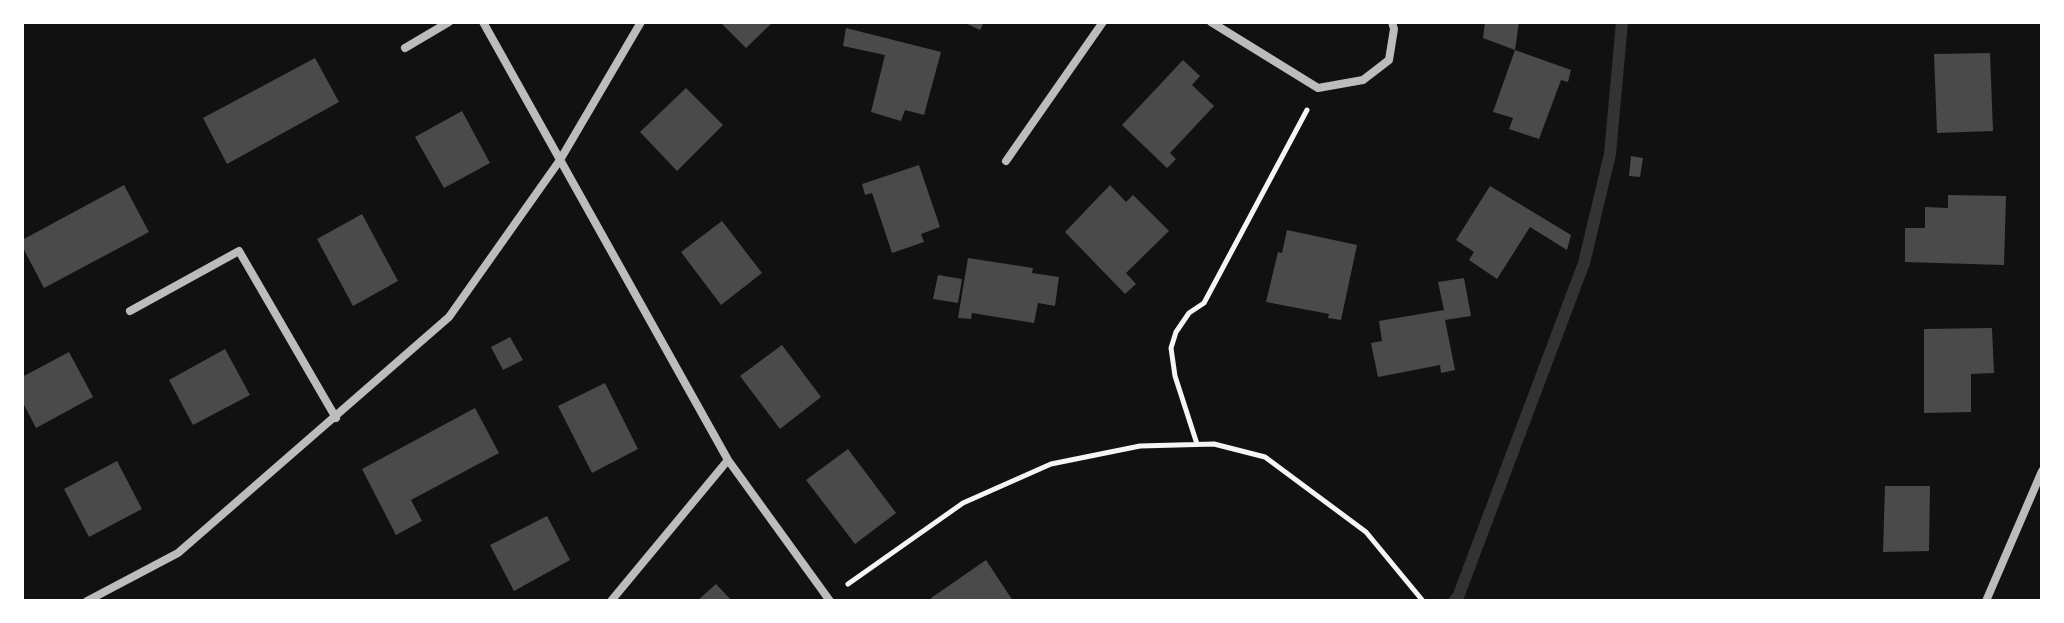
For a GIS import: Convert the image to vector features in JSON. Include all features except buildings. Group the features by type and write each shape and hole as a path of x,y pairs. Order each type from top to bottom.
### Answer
{"street":[{"path":"405,48 449,22"},
{"path":"483,22 728,460 829,600"},
{"path":"87,601 178,553 449,317 560,160 641,22"},
{"path":"1006,161 1103,22"},
{"path":"1211,22 1318,88 1363,80 1389,60 1394,29 1392,22"},
{"path":"130,311 239,251 336,418"},
{"path":"611,601 728,460"},
{"path":"1986,601 2042,471"}],"path":[{"path":"1197,444 1175,376 1171,348 1176,332 1189,313 1204,303 1318,88"},
{"path":"829,600 963,503 1051,464 1140,446 1214,444 1265,457 1366,532 1423,601"}],"waterway":[{"path":"1454,601 1584,263 1610,154 1622,22"}]}
